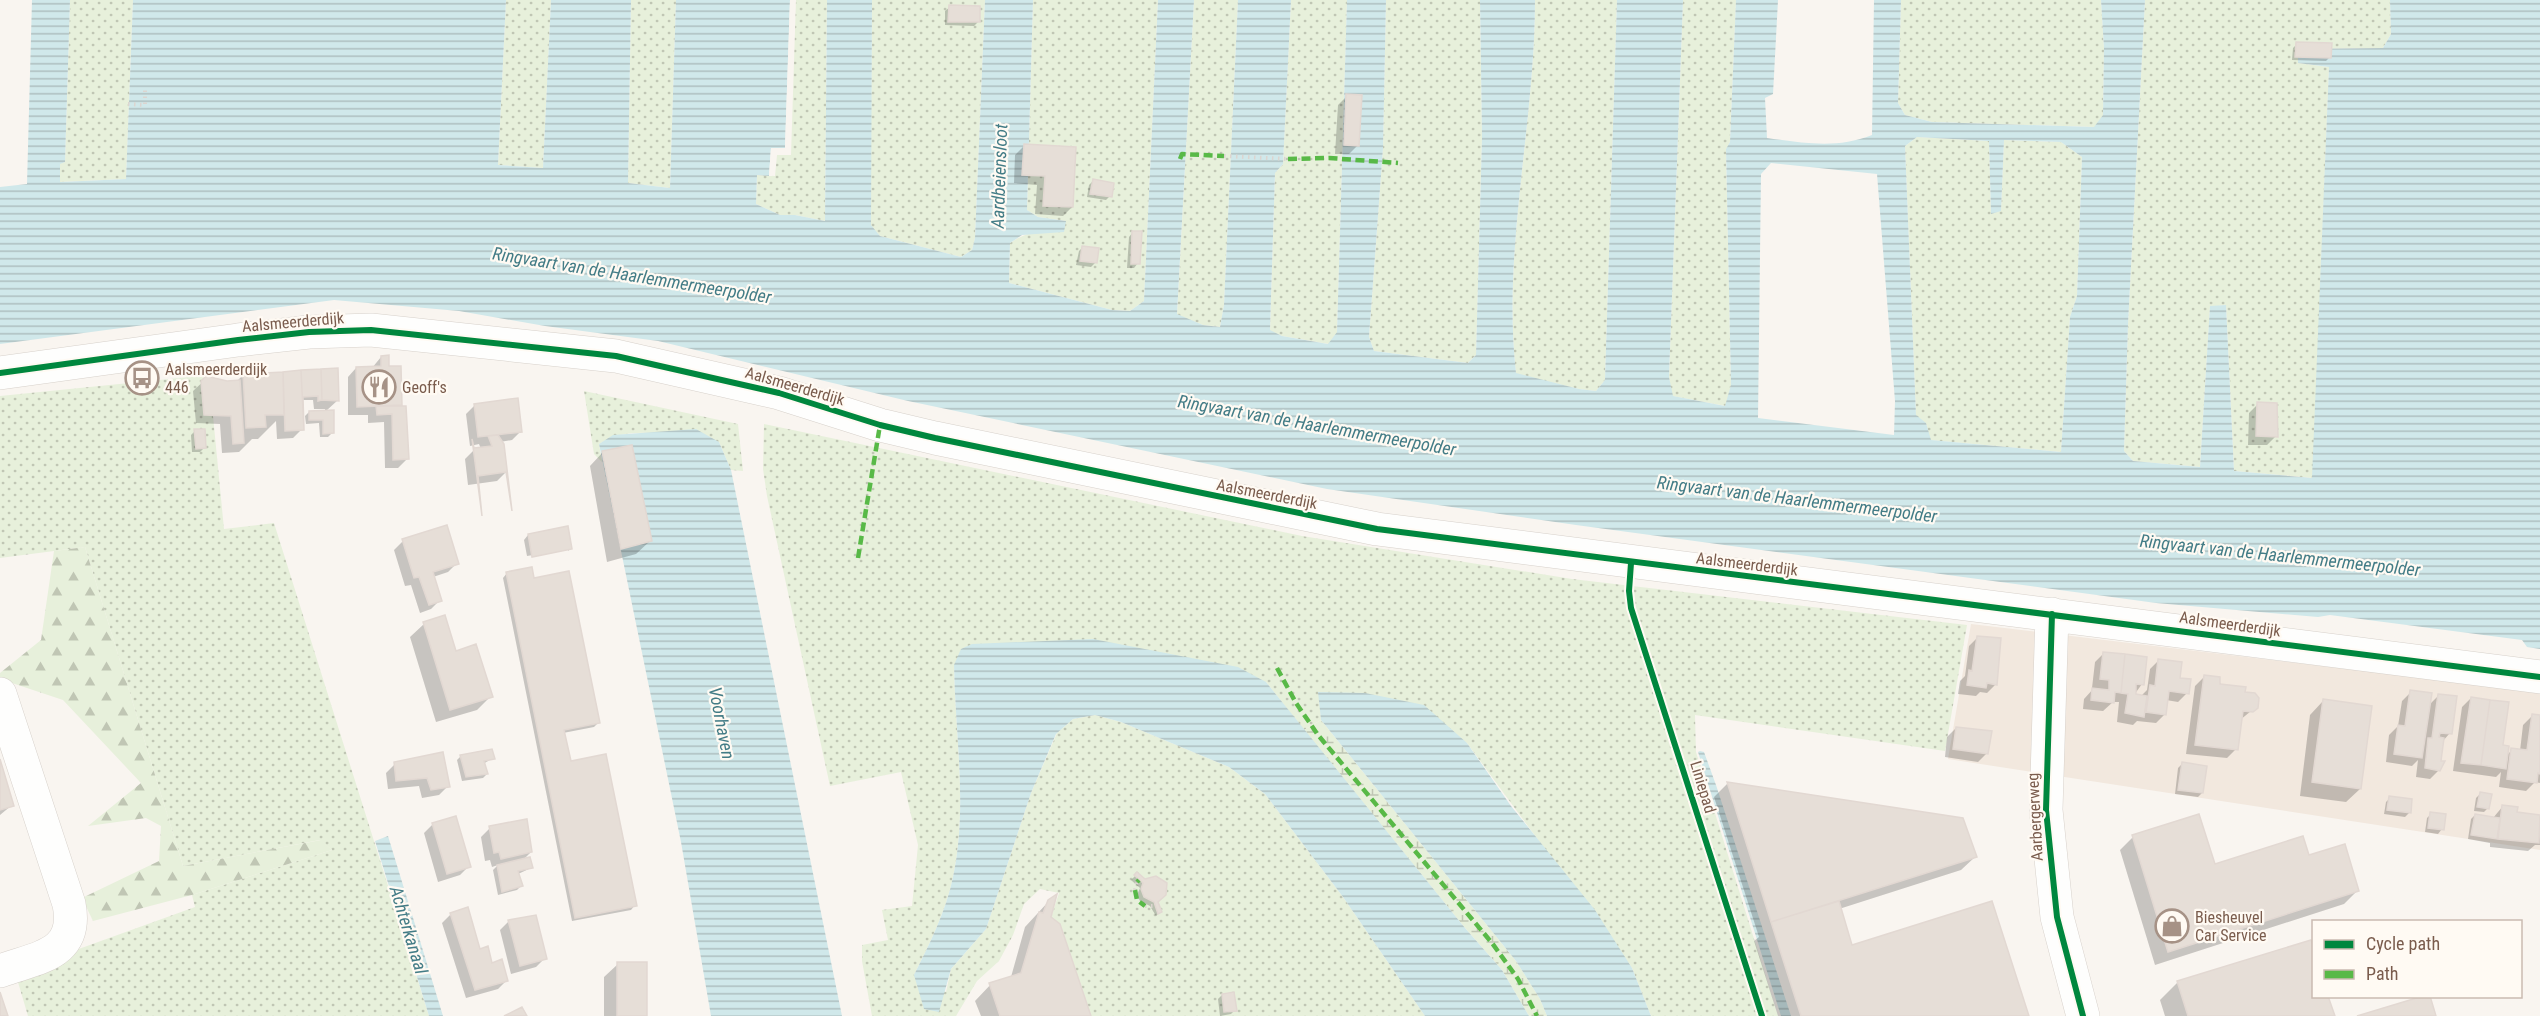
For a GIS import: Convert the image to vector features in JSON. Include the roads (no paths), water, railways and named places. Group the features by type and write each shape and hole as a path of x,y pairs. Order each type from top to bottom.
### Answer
{"street":[{"name":"Aalsmeerderdijk","path":"0,373 309,332 372,330 583,352 639,360 759,388 880,426 1377,529 1643,565 2052,614 2540,677"},
{"name":"Aarbergerweg","path":"2052,614 2046,724 2046,810 2057,917 2083,1016"},
{"path":"0,694 73,922 70,936 63,945 0,972"}],"water":[{"path":"32,0 70,0 65,162 60,164 60,182 126,179 133,0 506,0 498,165 543,168 551,0 631,0 628,183 670,188 676,0 790,0 785,148 771,148 769,176 757,175 756,204 780,215 795,215 825,221 827,0 872,0 871,225 880,236 961,257 972,250 975,238 985,0 1033,0 1027,210 1038,217 1066,221 1064,232 1022,235 1010,243 1009,283 1112,310 1130,311 1144,301 1158,0 1194,0 1177,314 1203,325 1220,327 1224,305 1238,0 1291,0 1283,164 1275,173 1270,330 1282,336 1328,344 1337,332 1347,0 1386,0 1383,148 1369,337 1374,351 1468,363 1476,355 1482,137 1480,0 1535,0 1534,47 1513,280 1516,373 1596,391 1605,380 1617,0 1683,0 1669,377 1673,396 1725,406 1731,385 1726,149 1730,142 1736,0 1778,0 1773,94 1765,98 1767,138 1820,144 1846,142 1872,135 1874,0 1901,0 1898,103 1905,115 1932,122 2094,127 2103,115 2104,48 2101,0 2145,0 2128,324 2124,451 2133,461 2200,467 2210,306 2226,305 2234,471 2312,478 2329,67 2298,63 2298,49 2383,48 2391,34 2390,0 2540,0 2540,649 2527,647 2522,640 2330,615 2318,617 2156,603 1327,489 908,401 658,341 545,326 459,311 334,300 0,344 0,187 27,184","holes":["1917,137 1989,141 1991,214 2001,211 2004,140 2061,142 2082,157 2077,296 2070,317 2061,452 1931,440 1926,423 1916,415 1905,146","1771,163 1877,174 1895,401 1894,435 1758,418 1761,174"]},
{"name":"Voorhaven","path":"696,429 719,442 731,470 842,1016 711,1016 681,842 599,444 613,435"},
{"path":"1093,639 1238,667 1266,682 1465,928 1502,970 1529,1016 1425,1016 1343,897 1265,794 1229,767 1121,722 1095,715 1073,719 1056,734 1031,793 986,929 951,969 939,1012 924,1009 914,975 932,939 946,902 953,877 960,824 960,771 954,665 961,649 972,644"},
{"path":"1318,692 1365,693 1424,705 1467,743 1511,806 1595,910 1632,968 1651,1016 1547,1016 1540,999 1516,961 1321,720"},
{"path":"1698,752 1704,752 1716,785 1791,1016 1781,1016"},
{"name":"Achterkanaal","path":"388,836 443,1016 429,1016 375,841"}],"place":[{"name":"Aalsmeerderdijk 446","path":"142,378"},
{"name":"Geoff's","path":"379,387"},
{"name":"Biesheuvel Car Service","path":"2172,926"}],"water label":[{"name":"Aardbeiensloot","path":"999,176"},
{"name":"Ringvaart van de Haarlemmermeerpolder","path":"632,275"},
{"name":"Ringvaart van de Haarlemmermeerpolder","path":"1317,425"},
{"name":"Ringvaart van de Haarlemmermeerpolder","path":"1797,499"},
{"name":"Ringvaart van de Haarlemmermeerpolder","path":"2280,555"}]}
